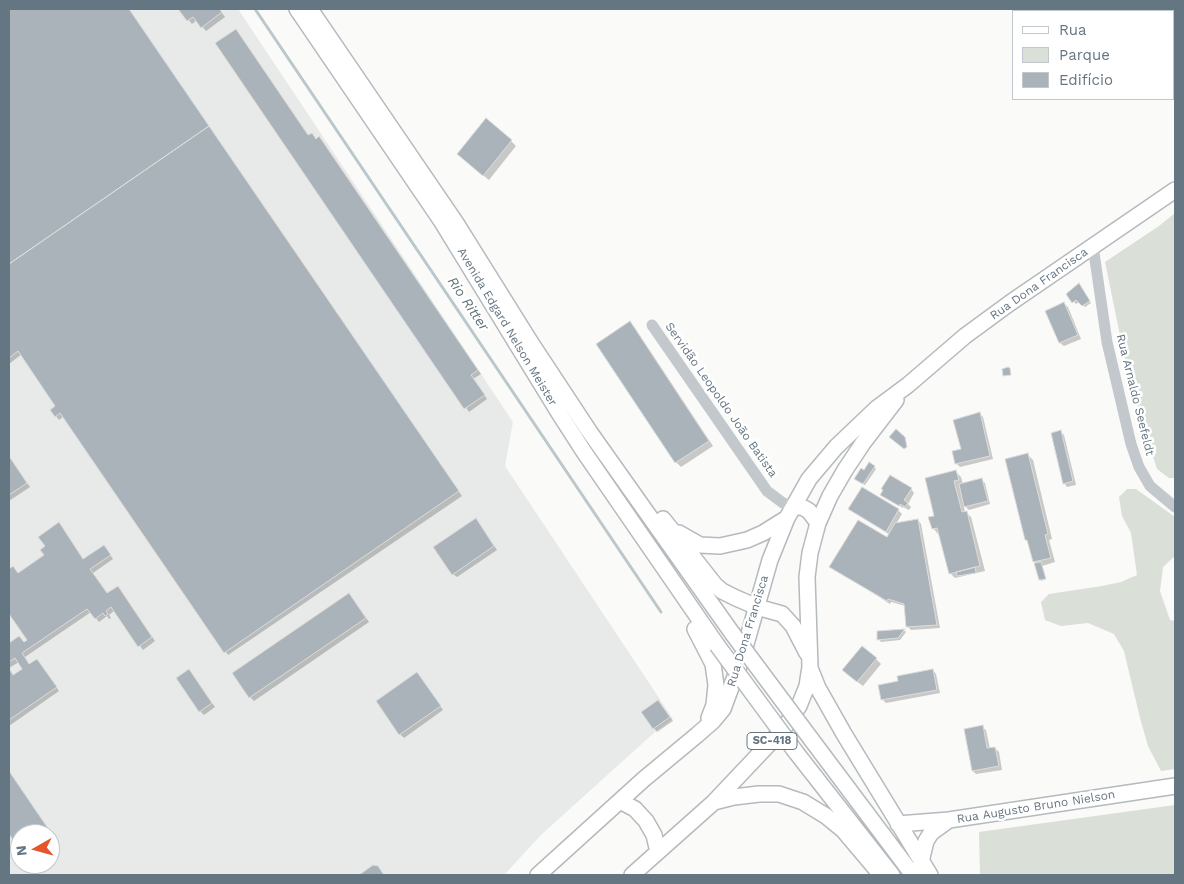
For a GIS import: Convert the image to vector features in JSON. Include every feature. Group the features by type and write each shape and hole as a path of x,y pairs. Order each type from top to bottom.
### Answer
{"main road":[{"name":"Avenida Edgard Nelson Meister","path":"297,9 442,222 584,452 717,646 795,751 892,875"},
{"name":"Avenida Edgard Nelson Meister","path":"310,9 456,223 530,343 589,432 732,633 913,875"},
{"name":"Rua Dona Francisca","path":"538,875 705,727 722,709 742,658 770,560 790,512 809,479 836,447 876,408 908,386 965,336 1175,190"},
{"path":"488,274 666,522 715,585 722,591 756,607 782,614 793,626 818,688 930,875"},
{"path":"516,343 570,449 674,595 704,643 713,664 716,685 714,705 705,727"},
{"name":"Rua Dona Francisca","path":"632,875 714,802 784,728 799,706 807,686 809,662 807,577 810,553 818,523 830,496 845,470 863,443 908,386"},
{"path":"666,522 685,538 700,545 720,546 747,540 763,533 790,512 804,508 809,511 818,523"},
{"name":"Rua Augusto Bruno Nielson","path":"921,862 926,841 931,833 949,820 1175,786"},
{"path":"714,802 759,794 779,794 803,802 826,816 843,830 881,875"},
{"path":"620,801 635,809 646,820 654,835 658,852"},
{"path":"898,824 949,820"}],"street":[{"name":"Rua Arnaldo Seefeldt","path":"1093,246 1106,342 1131,444 1139,467 1150,486 1175,507"},
{"name":"Servidão Leopoldo João Batista","path":"652,325 767,491 783,503 790,512"}],"shaded area":[{"path":"9,9 238,9 513,422 505,466 673,719 656,731 541,835 504,875 9,875"}],"green space":[{"path":"1175,213 1175,478 1169,478 1157,469 1130,384 1105,262"},
{"path":"1127,489 1136,489 1175,517 1175,556 1163,567 1160,591 1170,620 1175,621 1175,769 1161,771 1148,746 1124,651 1114,634 1088,623 1061,626 1045,620 1041,602 1049,594 1121,582 1137,575 1131,533 1122,516 1119,497"},
{"path":"1175,805 1175,875 980,875 979,832"}],"building":[{"path":"9,9 129,9 209,126 9,264"},
{"path":"178,9 219,9 222,12 201,28 193,17 187,21"},
{"path":"236,29 308,135 312,133 316,139 319,136 478,370 471,375 485,395 464,409 215,43"},
{"path":"486,118 512,140 483,176 457,154"},
{"path":"209,126 459,491 224,653 60,413 55,417 50,410 55,406 18,351 9,358 9,264"},
{"path":"1079,283 1090,301 1082,306 1076,300 1072,303 1066,294"},
{"path":"1064,302 1078,335 1059,343 1045,311"},
{"path":"630,321 709,441 675,463 596,344"},
{"path":"1010,368 1011,375 1003,376 1002,369"},
{"path":"980,412 990,456 955,464 952,451 961,449 953,420"},
{"path":"896,429 905,437 907,447 904,449 889,437"},
{"path":"1061,430 1073,481 1063,484 1051,433"},
{"path":"1028,453 1048,534 1045,535 1051,558 1033,562 1027,540 1025,540 1005,459"},
{"path":"9,456 27,483 9,495"},
{"path":"869,462 875,466 863,484 854,479 861,468 864,470"},
{"path":"956,470 959,480 954,481 962,512 967,511 980,566 949,574 937,528 932,529 928,517 934,516 925,478"},
{"path":"890,475 912,488 904,500 908,503 905,507 900,504 899,506 880,495 883,490 881,489"},
{"path":"982,478 988,501 964,507 959,484"},
{"path":"862,487 899,509 886,532 848,509"},
{"path":"476,518 494,546 452,575 433,547"},
{"path":"918,519 937,625 906,627 904,604 888,599 887,601 829,567 858,520 887,537 895,523"},
{"path":"59,522 83,559 104,545 111,555 90,569 107,593 118,586 152,637 138,647 111,607 106,611 108,614 105,616 103,613 95,619 87,609 22,653 29,664 37,659 57,687 9,720 9,668 13,675 22,669 15,658 9,662 9,643 19,636 24,642 27,640 9,614 9,569 13,566 18,573 44,555 40,550 45,546 38,537"},
{"path":"1041,562 1046,579 1039,580 1034,563"},
{"path":"975,567 976,573 957,576 956,572"},
{"path":"349,593 366,618 249,698 232,673"},
{"path":"905,629 898,638 877,640 877,631"},
{"path":"862,646 877,658 857,682 842,670"},
{"path":"189,669 212,703 199,712 176,678"},
{"path":"933,669 937,690 881,700 878,685 898,681 897,676"},
{"path":"417,672 441,706 399,735 376,701"},
{"path":"658,700 670,717 653,729 641,712"},
{"path":"983,725 987,748 995,747 999,766 972,771 964,729"},
{"path":"9,771 45,824 10,824 10,836"},
{"path":"373,865 378,866 384,875 359,875"}],"waterway":[{"name":"Rio Ritter","path":"255,9 661,612"}]}
